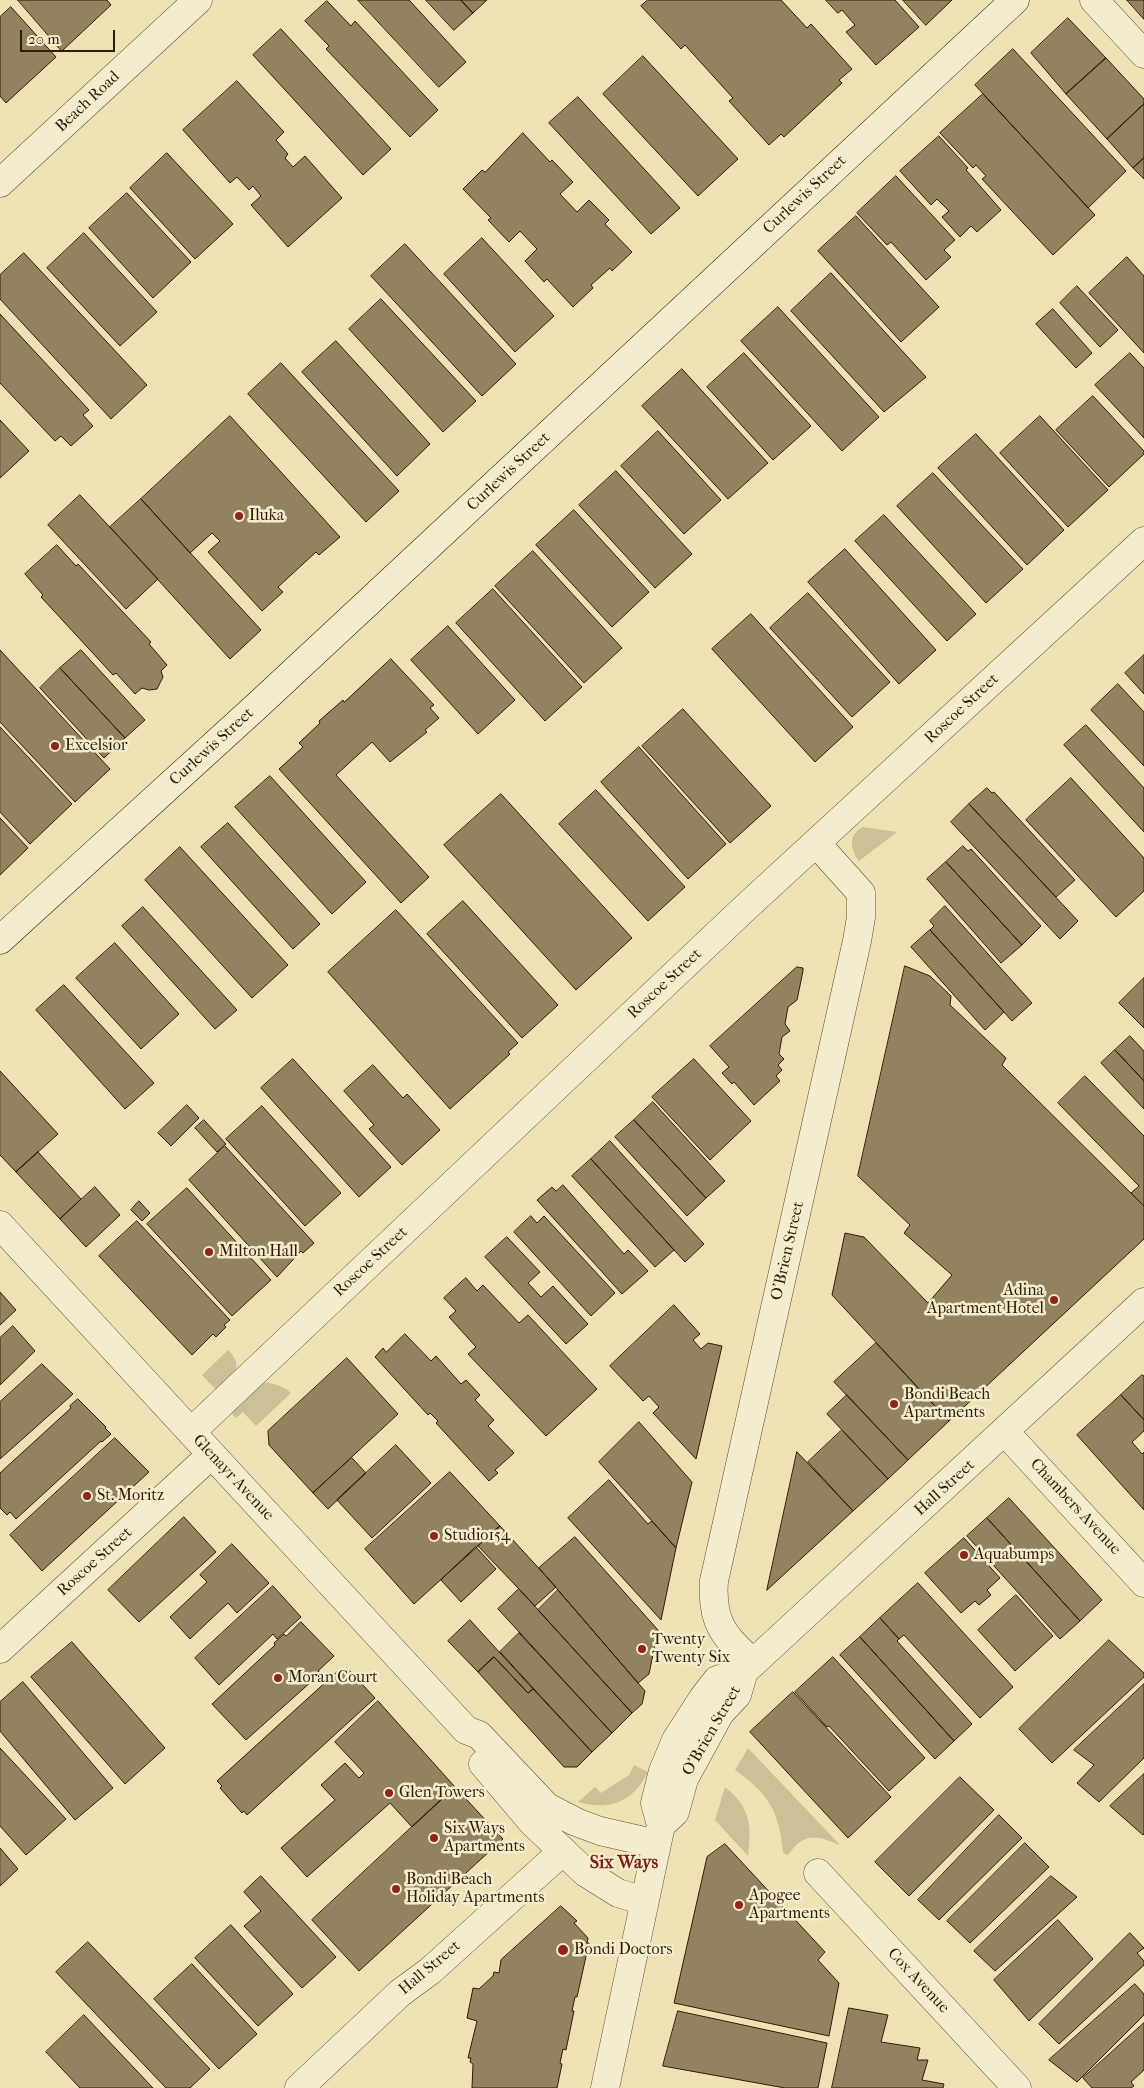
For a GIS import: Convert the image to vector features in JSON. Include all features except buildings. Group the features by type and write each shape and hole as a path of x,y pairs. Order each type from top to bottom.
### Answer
{"street":[{"name":"Beach Road","path":"0,183 198,0"},
{"name":"Curlewis Street","path":"0,940 259,704 1015,0"},
{"path":"1094,0 1144,54"},
{"name":"Roscoe Street","path":"191,1432 816,843 1144,541"},
{"name":"O'Brien Street","path":"605,2088 659,1835 675,1812 684,1779 720,1713 736,1695 749,1667 716,1617 712,1602 714,1581 857,941 861,910 861,893 816,843"},
{"name":"Glenayr Avenue","path":"0,1225 466,1730 479,1735 547,1807 600,1832 659,1835"},
{"name":"Hall Street","path":"749,1667 1144,1302"},
{"name":"Chambers Avenue","path":"1005,1432 1144,1583"},
{"name":"Roscoe Street","path":"0,1649 211,1455"},
{"name":"Glenayr Avenue","path":"466,1730 468,1746 532,1822 586,1873 618,1893 644,1901"},
{"name":"Hall Street","path":"299,2088 400,1993 430,1971 563,1851"},
{"name":"Cox Avenue","path":"818,1873 1017,2088"}],"shaded area":[{"path":"863,827 897,832 859,861 852,847 852,842 855,834"},
{"path":"228,1350 236,1362 235,1373 219,1393 202,1375"},
{"path":"260,1382 277,1385 291,1393 256,1426 243,1412 236,1418 228,1409"},
{"path":"748,1748 840,1845 824,1839 811,1838 800,1842 788,1855 783,1853 779,1826 770,1805 756,1787 735,1770"},
{"path":"634,1765 648,1772 635,1791 628,1797 619,1802 600,1805 578,1802 595,1787 601,1793 629,1775"},
{"path":"725,1787 740,1802 747,1817 750,1835 748,1856 715,1820"}],"place":[{"name":"Iluka","path":"239,516"},
{"name":"Excelsior","path":"55,746"},
{"name":"Milton Hall","path":"209,1252"},
{"name":"Adina Apartment Hotel","path":"1054,1300"},
{"name":"Bondi Beach Apartments","path":"894,1404"},
{"name":"St. Moritz","path":"87,1496"},
{"name":"Studio154","path":"434,1536"},
{"name":"Aquabumps","path":"964,1555"},
{"name":"Twenty Twenty Six","path":"642,1649"},
{"name":"Moran Court","path":"278,1678"},
{"name":"Glen Towers","path":"389,1793"},
{"name":"Six Ways Apartments","path":"434,1838"},
{"name":"Bondi Beach Holiday Apartments","path":"396,1889"},
{"name":"Apogee Apartments","path":"739,1905"},
{"name":"Bondi Doctors","path":"563,1950"}],"district":[{"name":"Six Ways","path":"624,1864"}]}
